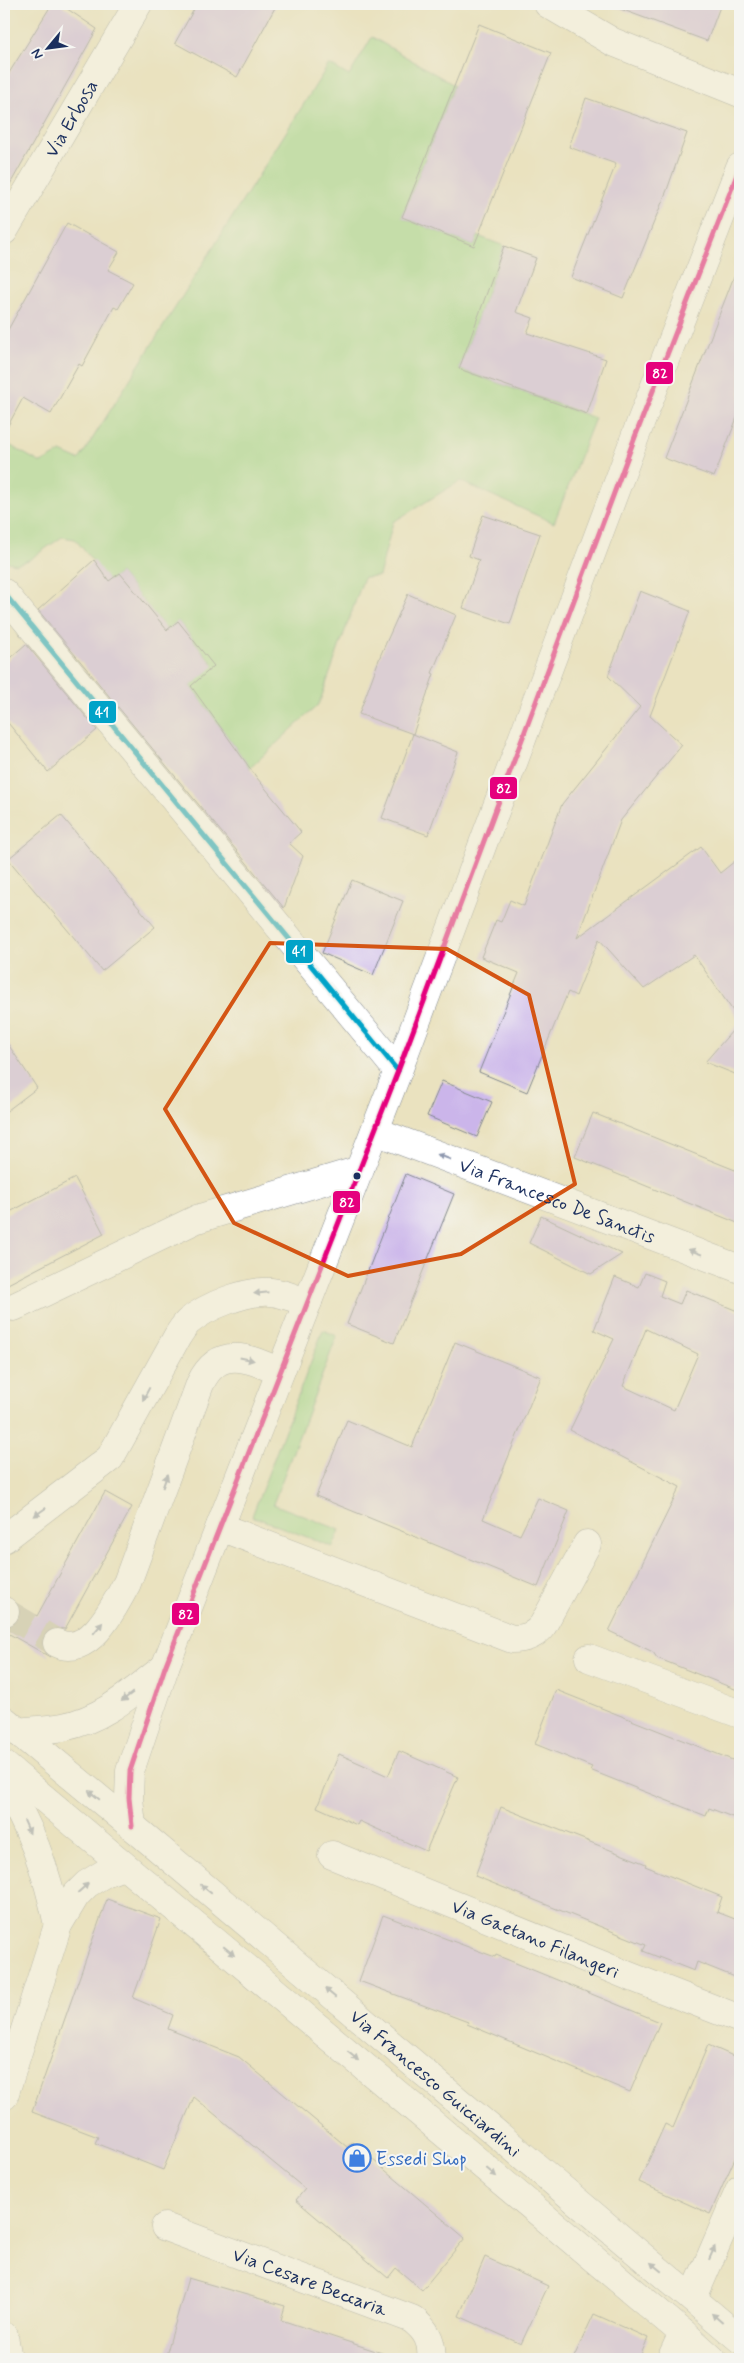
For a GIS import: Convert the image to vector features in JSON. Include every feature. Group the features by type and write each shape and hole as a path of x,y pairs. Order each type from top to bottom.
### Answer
{"street":[{"name":"Via Erbosa","path":"4,231 138,4"},
{"path":"548,4 608,40 740,93"},
{"path":"132,1826 129,1798 130,1771 165,1667 398,1071 634,437 740,167"},
{"path":"4,593 398,1071"},
{"name":"Via Francesco De Sanctis","path":"375,1131 740,1269"},
{"path":"14,1307 197,1219 360,1170"},
{"path":"4,1539 110,1458 186,1323 205,1311 238,1297 261,1292 274,1292 308,1302"},
{"path":"57,1643 71,1648 82,1644 100,1625 116,1603 126,1583 200,1384 208,1371 224,1359 244,1357 280,1372"},
{"path":"220,1527 512,1639 522,1639 530,1636 543,1626 586,1544"},
{"path":"589,1658 740,1714"},
{"path":"11,1726 65,1727 100,1715 115,1706 165,1667"},
{"name":"Via Francesco Guicciardini","path":"11,1726 740,2339"},
{"name":"Via Francesco Guicciardini","path":"4,1765 683,2332 712,2359"},
{"path":"4,1785 22,1816 42,1862 51,1890 58,1925"},
{"name":"Via Gaetano Filangeri","path":"332,1855 628,1976 740,2019"},
{"path":"4,2096 58,1925 76,1895 87,1884 123,1866"},
{"path":"693,2298 740,2189"},
{"name":"Via Cesare Beccaria","path":"165,2227 412,2319 421,2326 429,2337 432,2351 431,2359"},
{"path":"671,2359 683,2332"},
{"path":"4,2336 8,2359"}],"highlighted area":[{"path":"270,943 447,949 529,995 575,1184 461,1254 348,1276 234,1223 165,1109"}],"green space":[{"path":"372,37 454,85 402,217 474,246 478,236 504,246 459,369 595,418 554,523 460,481 393,522 379,576 364,577 319,704 250,768 191,686 214,665 178,621 167,630 120,573 109,581 75,539 62,537 29,560 16,564 4,561 4,442 41,463 61,452 79,460 329,64 349,76"},
{"path":"323,1330 337,1336 273,1504 340,1530 333,1547 252,1516"}],"building":[{"path":"52,4 60,4 97,29 4,195 4,81"},
{"path":"197,4 277,4 237,77 175,43"},
{"path":"615,4 721,4 707,41 615,7"},
{"path":"479,24 551,53 474,246 402,217"},
{"path":"586,98 687,133 667,190 623,298 571,277 616,164 569,147"},
{"path":"67,223 119,252 108,270 133,283 118,309 114,307 82,366 79,364 51,414 23,398 4,433 4,337"},
{"path":"504,246 536,258 516,312 533,318 527,333 606,359 587,414 459,369"},
{"path":"738,266 740,266 740,410 714,477 664,458"},
{"path":"483,515 540,534 510,624 463,608 479,560 469,556"},
{"path":"94,560 109,581 120,573 167,630 178,621 214,666 191,686 257,778 301,832 289,843 303,856 284,908 38,610"},
{"path":"640,591 690,611 650,716 682,745 621,820 577,938 701,847 720,873 740,857 740,1021 694,955 644,989 599,939 576,996 568,992 527,1092 479,1072 519,973 481,957 496,920 501,922 510,900 524,906 562,804 640,707 608,676"},
{"path":"408,594 456,615 432,673 434,674 413,734 359,714 381,654"},
{"path":"26,644 97,730 48,772 4,718 4,663"},
{"path":"413,734 458,752 428,835 382,818"},
{"path":"61,815 155,927 102,971 8,859"},
{"path":"352,880 403,901 373,975 322,953"},
{"path":"740,1022 740,1076 705,1062"},
{"path":"4,1038 37,1088 4,1113"},
{"path":"442,1081 492,1102 477,1137 427,1116"},
{"path":"593,1113 740,1172 740,1224 575,1157"},
{"path":"406,1174 454,1194 394,1343 347,1324"},
{"path":"75,1178 104,1234 4,1286 4,1215"},
{"path":"541,1216 622,1254 591,1274 529,1243"},
{"path":"645,1273 665,1281 660,1296 680,1304 686,1290 740,1312 740,1691 657,1658 653,1652 609,1631 680,1487 570,1430 614,1339 594,1330 615,1277 639,1287","holes":["646,1329 698,1354 674,1410 623,1386"]},
{"path":"455,1342 541,1377 483,1519 520,1535 538,1498 569,1511 538,1587 316,1496 347,1420 412,1447"},
{"path":"105,1492 132,1507 65,1629 52,1628 46,1632 42,1639 42,1648 50,1657 4,1631 4,1627 10,1627 16,1623 20,1616 19,1606 37,1616"},
{"path":"556,1690 740,1763 740,1820 709,1808 706,1816 590,1770 592,1767 535,1744"},
{"path":"399,1751 458,1777 426,1851 359,1821 357,1825 317,1807 339,1754 388,1776"},
{"path":"501,1807 646,1864 645,1866 722,1897 717,1912 740,1921 740,1979 697,1962 694,1971 643,1951 646,1945 475,1876"},
{"path":"107,1899 161,1919 133,1998 173,2015 168,2029 239,2057 347,2147 352,2142 465,2238 422,2290 396,2268 388,2278 296,2200 305,2189 194,2097 163,2170 95,2143 98,2137 32,2112"},
{"path":"383,1915 495,1957 496,1955 660,2022 630,2092 467,2024 468,2022 359,1981"},
{"path":"708,2045 740,2059 740,2147 710,2214 639,2182 665,2124 673,2128"},
{"path":"485,2257 548,2286 521,2344 459,2316"},
{"path":"188,2278 285,2306 281,2320 385,2354 384,2359 165,2359"},
{"path":"594,2314 648,2338 639,2359 573,2359"}],"tunnel":[{"path":"5,1612 57,1643"}],"transit line":[{"name":"82","path":"132,1826 129,1798 130,1771 165,1667 398,1071 635,437 740,167"},
{"name":"41","path":"4,593 398,1071"}],"place":[{"name":"Essedi Shop","path":"357,2158"}]}
